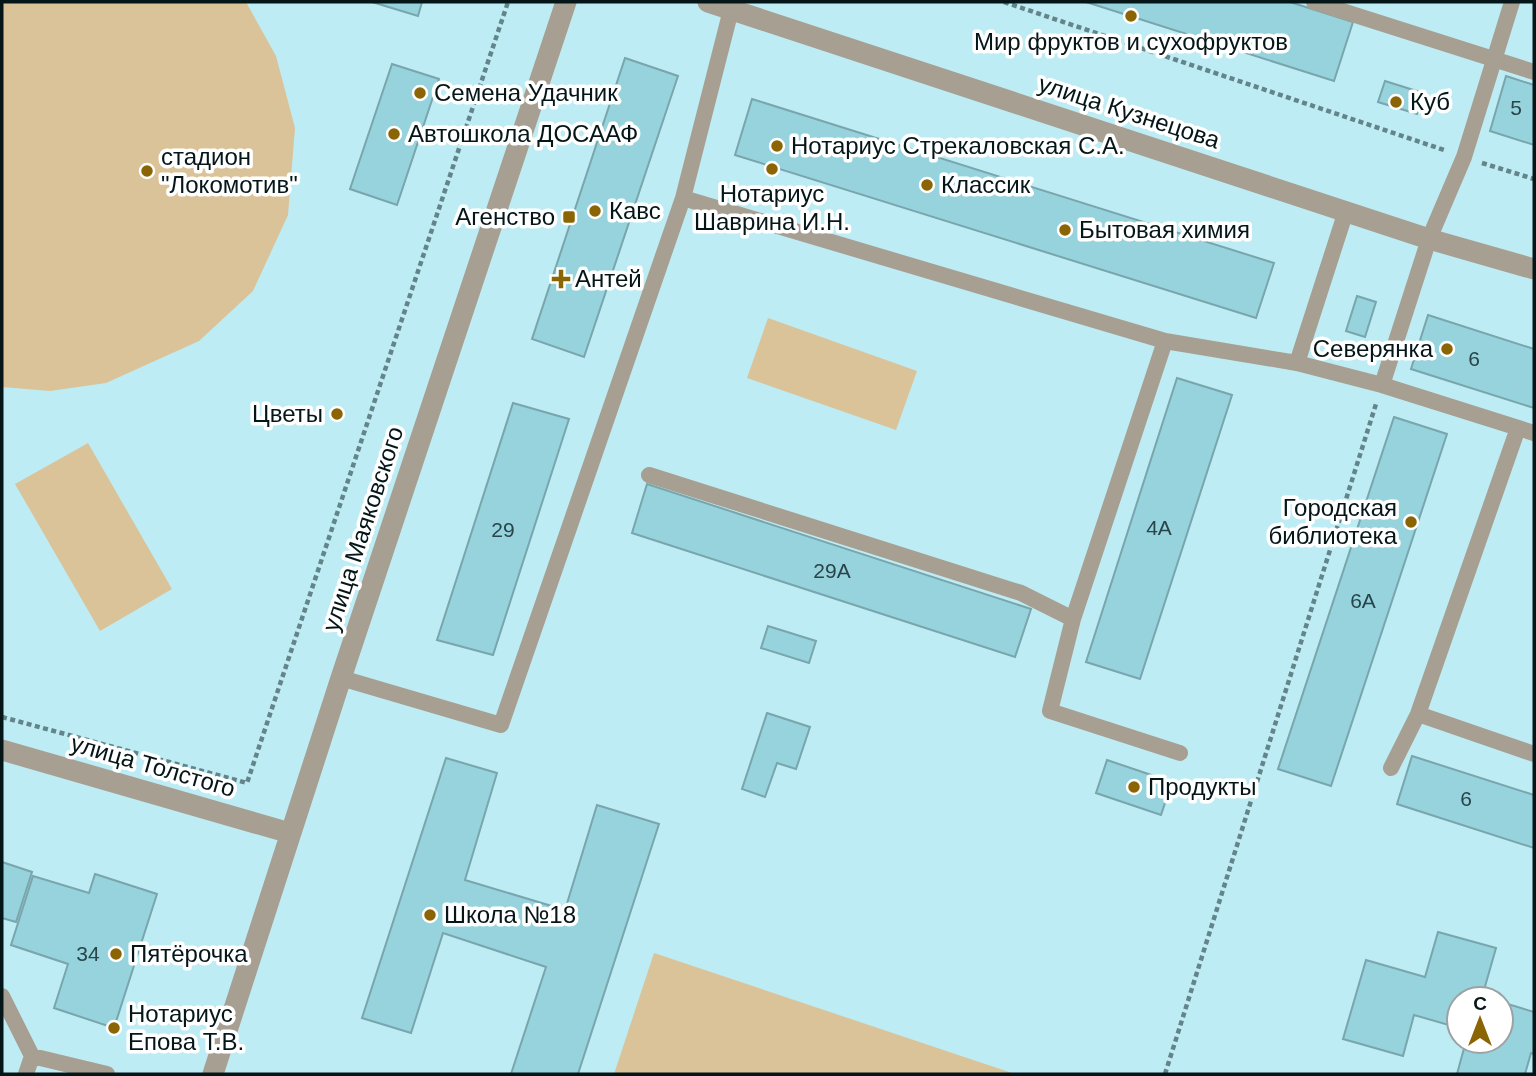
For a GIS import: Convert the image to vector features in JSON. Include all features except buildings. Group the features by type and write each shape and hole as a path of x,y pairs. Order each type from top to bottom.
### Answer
{"street":[{"name":"улица Маяковского","path":"213,1074 341,678 566,2"},
{"name":"улица Кузнецова","path":"708,2 732,5 1429,239 1534,269"},
{"name":"улица Толстого","path":"2,750 290,833"}],"lane":[{"path":"1314,2 1534,72"},
{"path":"1382,386 1429,239 1464,156 1512,2"},
{"path":"341,678 501,725 683,198 732,5"},
{"path":"683,198 1165,341 1297,363 1534,433"},
{"path":"1297,363 1346,211"},
{"path":"1165,341 1073,619 1050,711 1181,753"},
{"path":"1391,768 1418,714 1518,428"},
{"path":"649,475 1021,593 1073,619"},
{"path":"1418,714 1534,754"},
{"path":"2,996 32,1056 26,1074"},
{"path":"32,1056 107,1074"}],"path":[{"path":"2,717 247,783 508,2"},
{"path":"1004,2 1534,179"},
{"path":"1165,1074 1382,386"}],"shaded area":[{"name":"стадион \"Локомотив\"","path":"2,2 246,2 276,56 295,128 288,215 253,291 199,341 106,383 50,391 2,387"},
{"path":"768,318 917,371 896,430 747,378"},
{"path":"88,443 172,589 100,631 15,484"},
{"path":"654,953 1015,1074 614,1074"}],"place":[{"name":"Мир фруктов и сухофруктов","path":"1131,16"},
{"name":"Семена Удачник","path":"420,93"},
{"name":"Куб","path":"1396,102"},
{"name":"Автошкола ДОСААФ","path":"394,134"},
{"name":"Нотариус Стрекаловская С.А.","path":"777,146"},
{"name":"Нотариус Шаврина И.Н.","path":"772,169"},
{"name":"стадион \"Локомотив\"","path":"147,171"},
{"name":"Классик","path":"927,185"},
{"name":"Кавс","path":"595,211"},
{"name":"Агенство","path":"569,217"},
{"name":"Бытовая химия","path":"1065,230"},
{"name":"Антей","path":"561,279"},
{"name":"Северянка","path":"1447,349"},
{"name":"Цветы","path":"337,414"},
{"name":"Городская библиотека","path":"1411,522"},
{"name":"Продукты","path":"1134,787"},
{"name":"Школа №18","path":"430,915"},
{"name":"Пятёрочка","path":"116,954"},
{"name":"Нотариус Епова Т.В.","path":"114,1028"}]}
